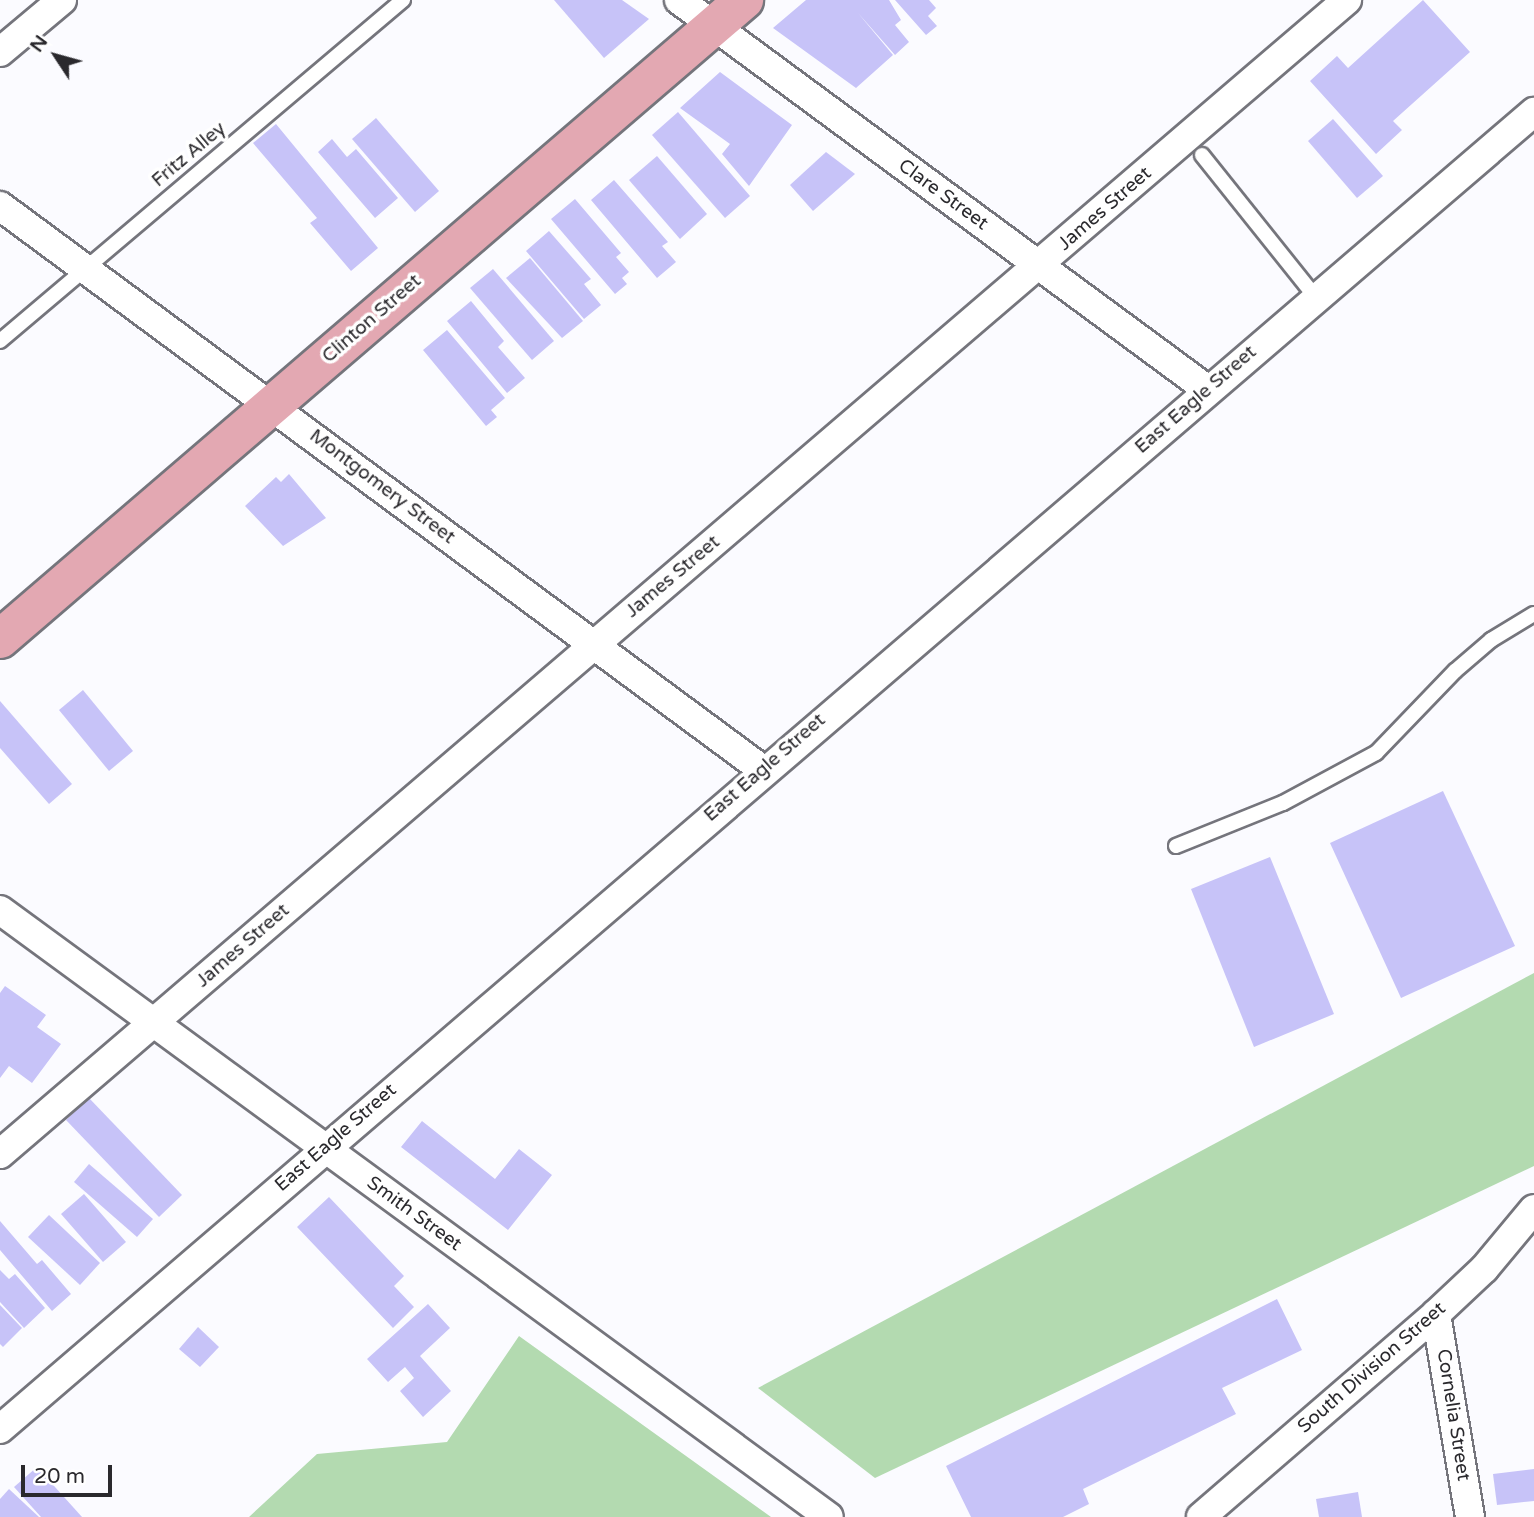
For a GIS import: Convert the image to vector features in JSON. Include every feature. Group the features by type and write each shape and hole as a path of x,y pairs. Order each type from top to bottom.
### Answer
{"main road":[{"name":"Clinton Street","path":"0,639 744,0"}],"street":[{"path":"0,52 62,0"},
{"name":"Clare Street","path":"679,0 1208,390"},
{"name":"James Street","path":"0,1154 1347,0"},
{"name":"East Eagle Street","path":"0,1429 763,770 1534,111"},
{"name":"Montgomery Street","path":"0,206 763,770"},
{"name":"Smith Street","path":"0,910 829,1517"},
{"name":"South Division Street","path":"1201,1517 1436,1314 1484,1269 1534,1209"},
{"name":"Cornelia Street","path":"1436,1314 1469,1517"}],"lane":[{"name":"Fritz Alley","path":"0,341 403,0"},
{"path":"1202,155 1315,298"},
{"path":"1176,846 1283,803 1376,753 1464,663 1491,640 1534,614"}],"green space":[{"path":"1534,973 1534,1166 875,1478 758,1388"},
{"path":"519,1336 771,1517 249,1517 317,1454 447,1442"}],"building":[{"path":"554,0 622,0 649,19 604,58"},
{"path":"806,0 889,0 901,20 895,25 909,42 895,55 858,13 893,55 856,88 773,28"},
{"path":"895,0 929,0 936,8 928,16 937,26 926,35"},
{"path":"1423,0 1470,52 1393,121 1402,130 1376,154 1310,81 1337,56 1348,68"},
{"path":"720,72 792,125 749,186 722,154 730,144 680,108"},
{"path":"678,112 750,196 725,218 652,135"},
{"path":"376,118 439,191 415,212 352,139"},
{"path":"1333,119 1383,176 1357,198 1308,141"},
{"path":"276,124 378,248 351,271 310,223 317,218 253,143"},
{"path":"332,139 347,157 356,149 398,198 375,218 318,152"},
{"path":"826,152 855,174 813,211 790,185"},
{"path":"657,156 707,214 680,239 629,180"},
{"path":"614,180 668,242 662,246 676,262 657,278 591,200"},
{"path":"575,199 621,253 616,257 629,272 622,278 627,284 615,294 551,219"},
{"path":"549,231 591,279 584,284 601,305 584,319 526,251"},
{"path":"530,258 583,321 562,338 506,278"},
{"path":"493,269 554,341 532,360 470,288"},
{"path":"471,301 504,341 498,347 525,378 507,393 447,321"},
{"path":"447,330 505,398 491,410 497,417 486,426 423,350"},
{"path":"289,474 326,518 283,546 245,506 276,477 281,482"},
{"path":"83,690 133,751 109,771 59,710"},
{"path":"0,701 72,784 49,804 0,748"},
{"path":"1443,791 1515,946 1401,998 1330,843"},
{"path":"1270,857 1334,1014 1254,1047 1191,889"},
{"path":"5,986 46,1015 37,1027 61,1044 32,1083 9,1066 0,1078 0,993"},
{"path":"89,1098 182,1195 159,1217 66,1120"},
{"path":"422,1121 495,1179 519,1149 552,1175 508,1230 401,1147"},
{"path":"89,1164 153,1219 137,1237 74,1182"},
{"path":"84,1194 126,1242 103,1262 61,1214"},
{"path":"329,1197 404,1276 394,1286 414,1307 393,1328 297,1227"},
{"path":"49,1215 100,1263 80,1285 28,1237"},
{"path":"0,1221 37,1264 42,1260 71,1294 52,1311 0,1250"},
{"path":"0,1270 9,1279 15,1274 45,1308 24,1328 0,1302"},
{"path":"1277,1299 1302,1350 1222,1388 1236,1414 1083,1489 1089,1504 1063,1517 971,1517 946,1466"},
{"path":"428,1304 450,1328 420,1356 451,1391 423,1417 400,1391 414,1378 405,1367 388,1382 367,1359"},
{"path":"0,1305 22,1328 3,1347 0,1344"},
{"path":"198,1327 219,1347 200,1367 179,1349"},
{"path":"37,1467 82,1517 41,1517 14,1487"},
{"path":"1534,1469 1534,1501 1497,1505 1493,1474"},
{"path":"9,1489 39,1517 0,1517 0,1499"},
{"path":"1358,1492 1362,1517 1319,1517 1316,1499"}]}
